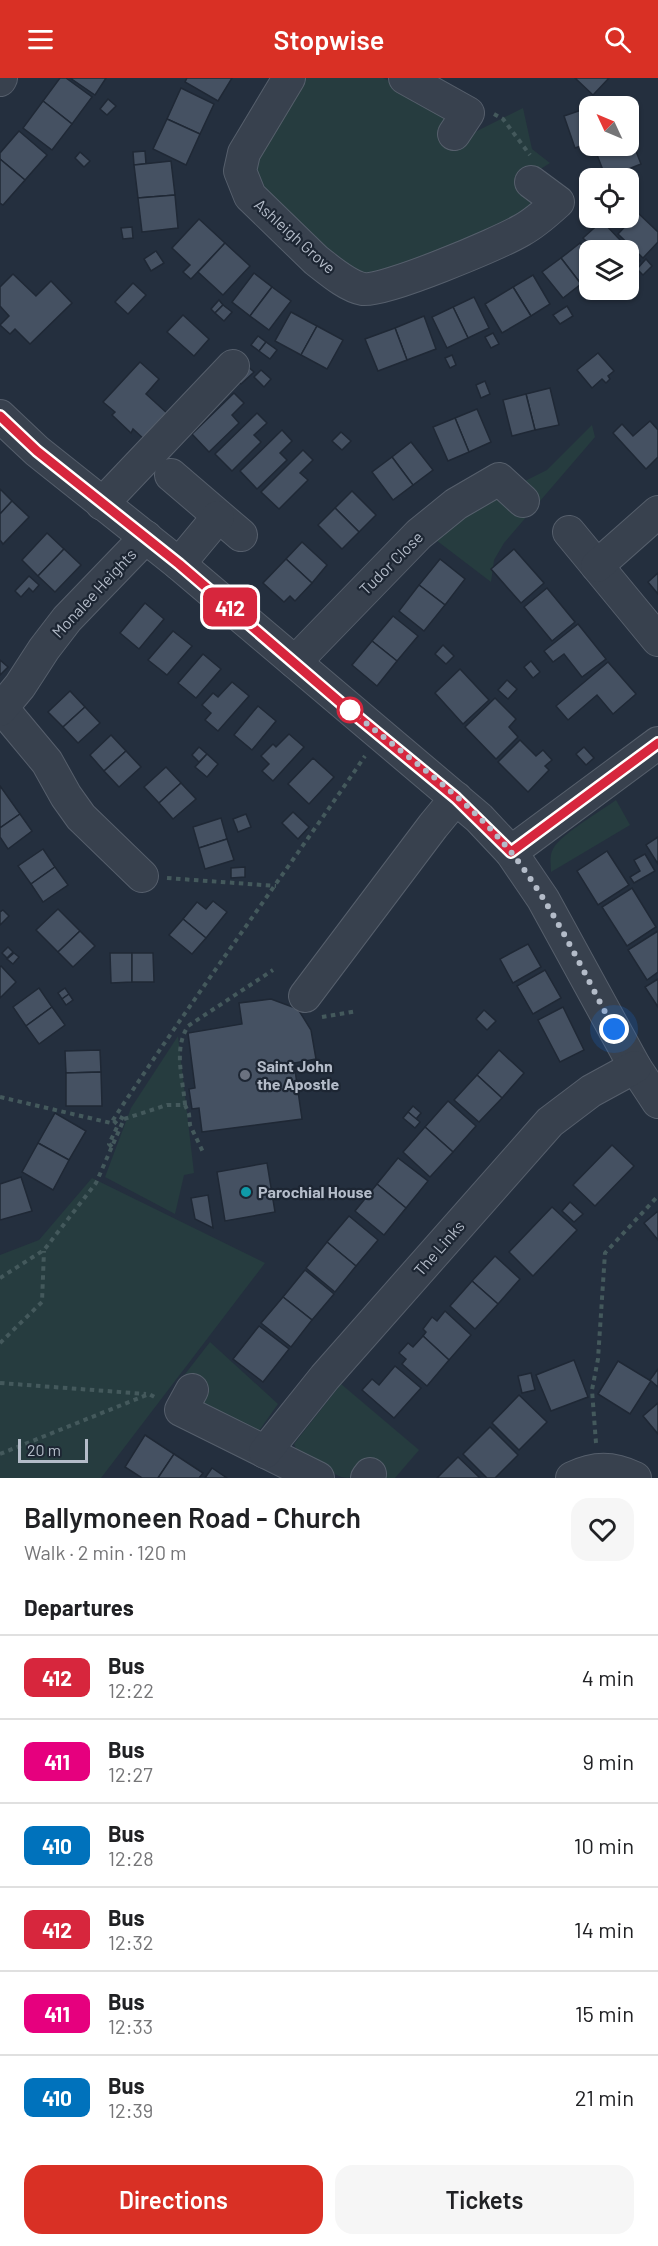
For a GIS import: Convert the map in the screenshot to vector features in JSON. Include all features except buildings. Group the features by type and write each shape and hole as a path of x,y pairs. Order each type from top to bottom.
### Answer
{"street":[{"name":"Ashleigh Grove","path":"289,78 244,153 240,171 242,180 250,196 302,247 327,269 354,285 368,289 386,285 493,245 523,230 558,202 533,171"},
{"path":"405,78 461,124"},
{"path":"102,504 233,366"},
{"path":"0,416 37,451 179,564 456,798 511,852 543,899 635,1067 658,1102"},
{"name":"Tudor Close","path":"295,662 419,534 456,504 499,479 523,501"},
{"path":"170,483 230,526 179,564"},
{"path":"597,566 658,512"},
{"path":"569,532 658,640"},
{"name":"Monalee Heights","path":"142,876 81,818 47,762 1,709 67,619 146,537"},
{"path":"511,852 658,743"},
{"path":"313,1007 433,825 456,798"},
{"name":"The Links","path":"266,1452 325,1377 550,1122 591,1091 635,1067"},
{"path":"186,1400 266,1452 318,1478"},
{"path":"585,1473 621,1472 635,1478"}],"path":[{"path":"461,124 491,112 503,119 529,153 533,171"},
{"path":"0,1097 111,1123 142,1075 368,753"},
{"path":"142,876 276,886"},
{"path":"204,1154 190,1125 189,1114 184,1105 180,1046 183,1035 188,1026 273,970"},
{"path":"313,1007 357,1011"},
{"path":"114,1117 124,1119 167,1106 184,1105"},
{"path":"112,1147 109,1144 118,1125 114,1117"},
{"path":"0,1278 44,1250 96,1183 124,1119"},
{"path":"585,1473 592,1390 598,1359 605,1253 658,1196"},
{"path":"0,1343 42,1302 44,1250"},
{"path":"0,1383 186,1400"},
{"path":"0,1454 149,1395"}],"green space":[{"path":"300,78 383,78 441,107 457,141 523,108 532,149 550,163 539,170 523,188 531,204 529,215 381,275 349,272 267,198 252,161"},
{"path":"592,425 595,437 504,543 494,560 491,582 432,537 484,501 498,498 522,511 537,493 523,482 547,470"},
{"path":"616,800 630,825 551,872 551,854 557,843"},
{"path":"178,1036 194,1173 184,1175 175,1214 105,1177 131,1108"},
{"path":"92,1178 265,1263 101,1478 0,1478 0,1255 39,1240"},
{"path":"210,1342 278,1404 256,1435 201,1408 203,1388 182,1378"},
{"path":"341,1384 419,1450 395,1478 376,1478 356,1474 348,1478 341,1477 300,1457 294,1444"}],"bus line":[{"name":"412","path":"0,416 37,451 179,564 456,798 479,818 511,852 658,743"}],"place":[{"name":"Saint John the Apostle","path":"245,1075"},
{"name":"Parochial House","path":"246,1192"}],"route":[{"path":"350,710 479,818 511,852 543,899 614,1029"}]}
